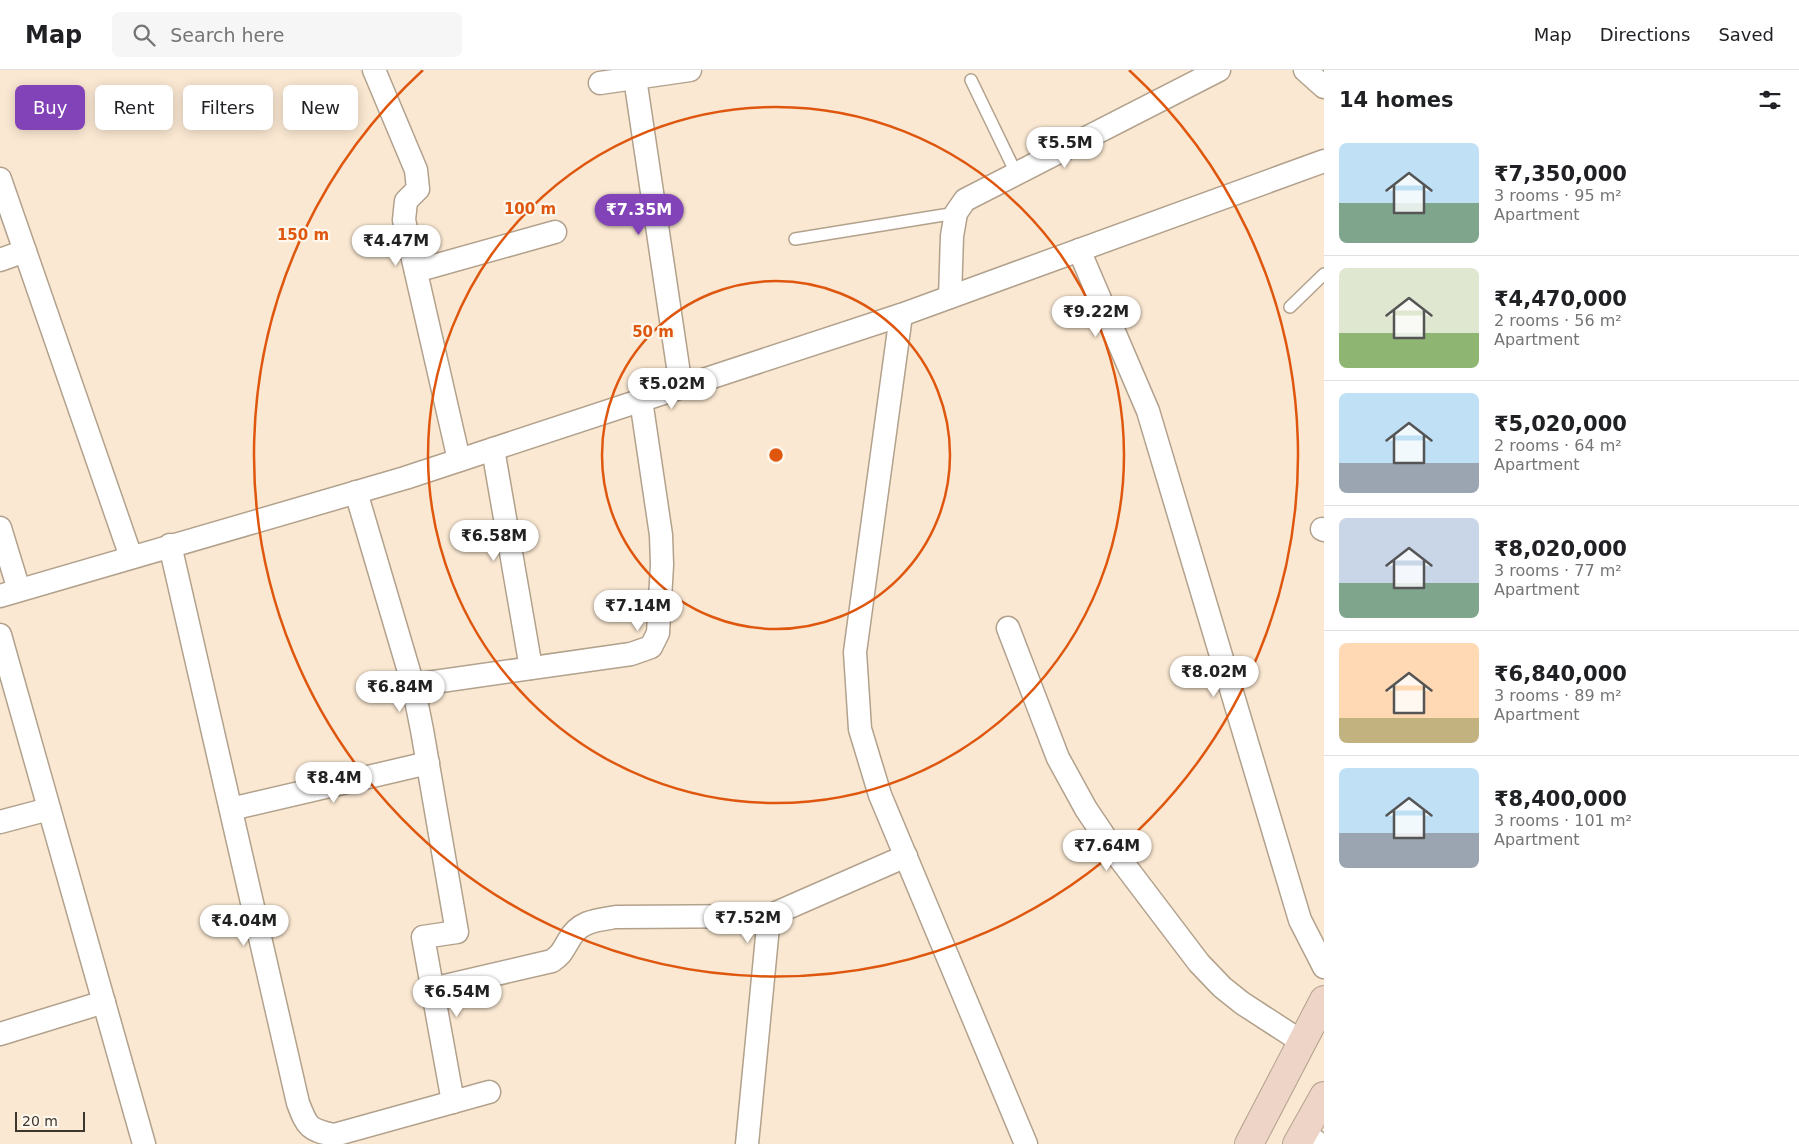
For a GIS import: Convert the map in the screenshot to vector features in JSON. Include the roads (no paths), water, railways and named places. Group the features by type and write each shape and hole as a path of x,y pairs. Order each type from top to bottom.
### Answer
{"main road":[{"path":"1250,1144 1324,1000"},
{"path":"1307,1140 1324,1096"}],"street":[{"path":"374,70 416,170 418,189 406,202 404,220 459,460"},
{"path":"600,83 690,70"},
{"path":"950,297 952,236 956,213 965,200 1219,70"},
{"path":"1304,70 1324,88"},
{"path":"635,78 681,387"},
{"path":"0,528 10,593 459,460 901,315 1324,161"},
{"path":"0,179 130,557"},
{"path":"416,271 555,232"},
{"path":"1079,250 1148,411 1300,920 1324,967"},
{"path":"0,260 25,251"},
{"path":"901,315 854,652 860,729 880,795 1026,1144"},
{"path":"413,685 631,654 651,647 658,633 662,565 661,534 641,400"},
{"path":"493,449 531,668"},
{"path":"356,492 413,685 457,932 422,937 454,1102"},
{"path":"170,545 298,1103 305,1122 317,1132 334,1135 489,1092"},
{"path":"1008,628 1058,758 1086,809 1117,855 1199,963 1222,987 1242,1003 1302,1042"},
{"path":"0,635 144,1144"},
{"path":"231,809 428,763"},
{"path":"0,822 49,809"},
{"path":"432,989 552,961 562,954 570,938 582,925 594,920 616,917 769,916 906,856"},
{"path":"747,1144 769,916"},
{"path":"0,1034 104,1002"}],"lane":[{"path":"971,80 1016,173"},
{"path":"795,240 956,213"},
{"path":"1290,307 1324,274"}]}
